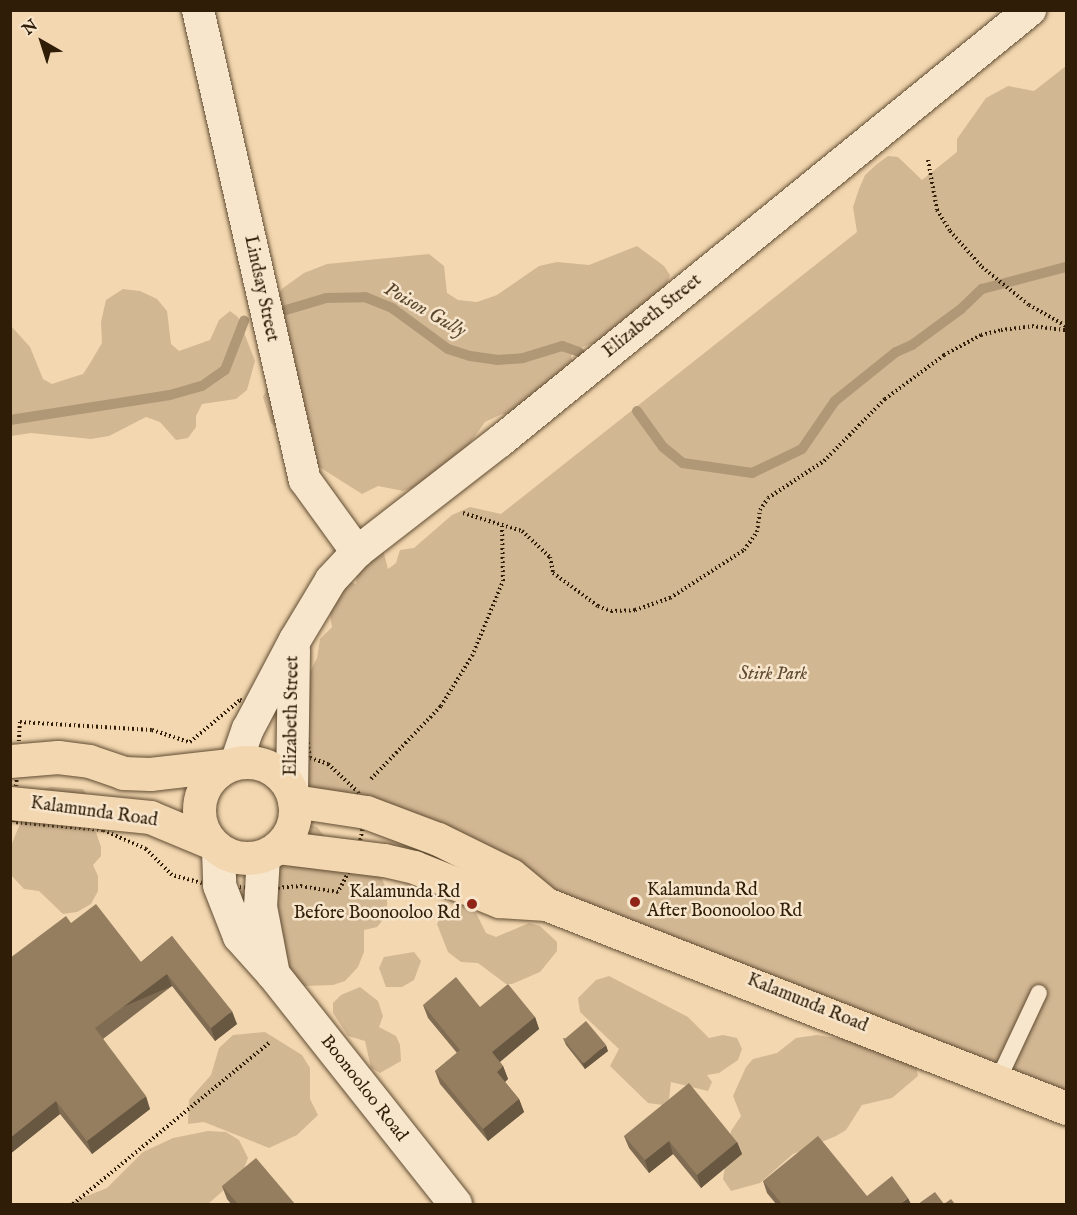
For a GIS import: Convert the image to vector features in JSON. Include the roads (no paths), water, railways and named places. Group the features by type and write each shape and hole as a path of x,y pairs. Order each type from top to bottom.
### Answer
{"main road":[{"path":"10,761 58,757 89,761 123,773 150,774 249,762 269,768 285,780 293,797 290,831 271,851 232,857 214,846 200,822 200,799 206,785 233,764"},
{"name":"Kalamunda Road","path":"293,797 366,812 438,839 511,875 546,904 1066,1108"},
{"name":"Kalamunda Road","path":"10,803 150,817 214,846"},
{"name":"Kalamunda Road","path":"271,851 384,860 414,867 499,902 546,904"}],"street":[{"name":"Lindsay Street","path":"198,10 304,480 357,552"},
{"name":"Elizabeth Street","path":"233,764 248,729 295,640 331,580 357,552 499,442 1030,10"},
{"name":"Elizabeth Street","path":"293,797 290,712 295,640"},
{"name":"Boonooloo Road","path":"214,846 219,885 224,903 239,936 273,974 455,1204"},
{"name":"Boonooloo Road","path":"271,851 260,906 273,974"}],"lane":[{"path":"998,1080 1039,993"}],"waterway":[{"path":"637,411 663,447 683,463 752,473 802,449 835,401 896,352 912,345 961,309 982,289 1066,267"},
{"name":"Poison Gully","path":"286,310 326,298 365,297 392,308 448,349 470,356 497,360 523,358 562,346 579,352"},
{"path":"10,420 170,395 202,386 225,370 244,321"}],"place":[{"name":"Kalamunda Rd After Boonooloo Rd","path":"635,902"},
{"name":"Kalamunda Rd Before Boonooloo Rd","path":"472,904"}],"park label":[{"name":"Stirk Park","path":"773,675"}]}
